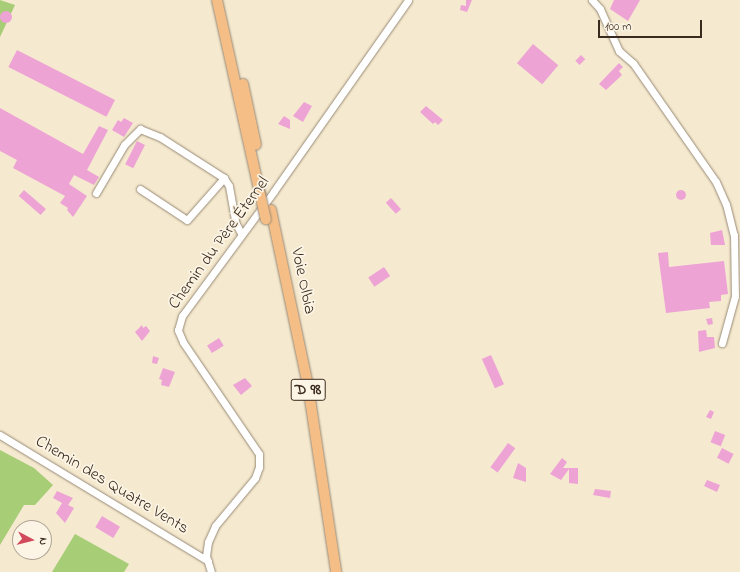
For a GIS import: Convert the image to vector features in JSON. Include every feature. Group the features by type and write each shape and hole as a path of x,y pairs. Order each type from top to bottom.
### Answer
{"highway":[{"name":"Voie Olbia","path":"217,0 308,386 336,572"},
{"name":"Voie Olbia","path":"224,0 263,193"},
{"name":"Voie Olbia","path":"268,215 301,384 329,572"}],"street":[{"name":"Chemin du Père Éternel","path":"211,572 208,561 208,542 215,526 255,478 259,467 259,454 183,342 178,330 182,316 241,233 274,191 408,0"},
{"path":"592,0 600,10 619,51 638,69 716,182 726,204 734,236 735,296 722,343"},
{"path":"96,193 124,145 140,129 160,137 224,178 229,186 236,224 241,233"},
{"path":"140,188 187,220 224,178"},
{"name":"Chemin des Quatre Vents","path":"0,435 208,561"}],"green space":[{"path":"0,0 15,5 0,37"},
{"path":"0,450 34,468 53,485 35,505 24,505 15,520 12,520 12,525 0,545"},
{"path":"75,534 129,564 124,572 52,572"}],"building":[{"path":"466,0 472,0 467,12 460,10 461,5 466,6"},
{"path":"614,0 640,0 628,21 610,9"},
{"path":"6,11 10,13 12,17 10,21 6,23 2,21 0,17 2,13"},
{"path":"533,44 558,65 542,84 517,63"},
{"path":"17,50 115,100 106,117 8,67"},
{"path":"581,55 585,59 580,65 575,61"},
{"path":"619,63 623,67 619,71 622,75 606,90 599,84"},
{"path":"304,102 312,106 303,122 293,116"},
{"path":"426,106 443,120 438,125 435,122 433,124 420,112"},
{"path":"0,108 83,154 99,126 108,130 87,170 99,177 94,185 74,175 69,184 87,196 73,217 67,210 68,208 60,203 65,196 13,168 17,160 0,151"},
{"path":"284,116 290,120 290,129 278,124"},
{"path":"124,118 133,123 124,137 112,130 118,120 121,122"},
{"path":"137,141 145,145 133,168 125,164"},
{"path":"24,190 46,209 41,215 19,196"},
{"path":"679,190 683,190 686,195 683,200 679,200 676,197 676,193"},
{"path":"391,198 401,209 396,214 386,203"},
{"path":"722,230 725,245 711,245 710,233"},
{"path":"668,252 669,267 724,261 728,294 721,295 721,301 709,302 710,308 666,313 658,253"},
{"path":"384,267 390,276 374,287 368,278"},
{"path":"712,318 713,324 708,325 706,319"},
{"path":"142,325 143,328 146,326 150,331 142,341 135,332"},
{"path":"706,330 707,337 714,337 715,348 699,352 698,331"},
{"path":"219,338 224,346 212,353 207,345"},
{"path":"491,355 504,384 495,388 482,359"},
{"path":"153,356 159,358 157,364 152,363"},
{"path":"163,368 175,372 169,387 161,385 162,380 159,379"},
{"path":"245,378 252,386 241,395 233,385"},
{"path":"710,410 714,412 711,419 706,417"},
{"path":"715,431 725,435 721,446 711,442"},
{"path":"508,443 515,448 498,473 490,467"},
{"path":"722,448 734,454 729,464 717,458"},
{"path":"562,458 567,462 563,468 578,468 578,484 569,483 569,469 561,480 550,474"},
{"path":"518,463 526,468 526,482 513,478"},
{"path":"707,480 720,485 717,492 704,486"},
{"path":"595,489 611,491 610,498 593,495"},
{"path":"57,491 73,498 68,505 74,508 65,523 56,513 62,503 53,498"},
{"path":"102,516 120,527 113,538 95,527"}]}
